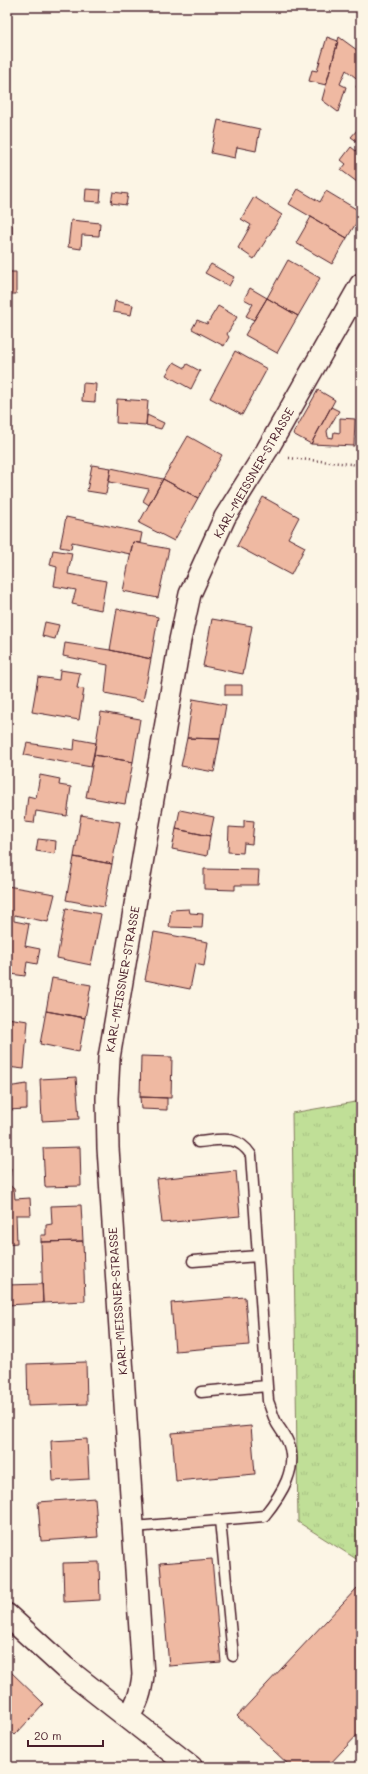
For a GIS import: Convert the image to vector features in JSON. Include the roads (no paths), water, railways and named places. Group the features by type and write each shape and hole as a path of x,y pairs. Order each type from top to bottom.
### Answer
{"main road":[{"path":"7,1616 65,1668 190,1767"}],"street":[{"name":"KARL-MEISSNER-STRASSE","path":"128,1717 136,1705 141,1693 143,1674 108,1148 106,1098 109,1058 180,640 190,594 225,517 268,450 361,284"}],"lane":[{"path":"134,1527 264,1516 276,1501 286,1484 292,1459 288,1441 277,1424 268,1401 251,1155 244,1145 230,1139 198,1142"},
{"path":"193,1261 258,1256"},
{"path":"201,1392 267,1386"},
{"path":"220,1520 233,1656"}]}
